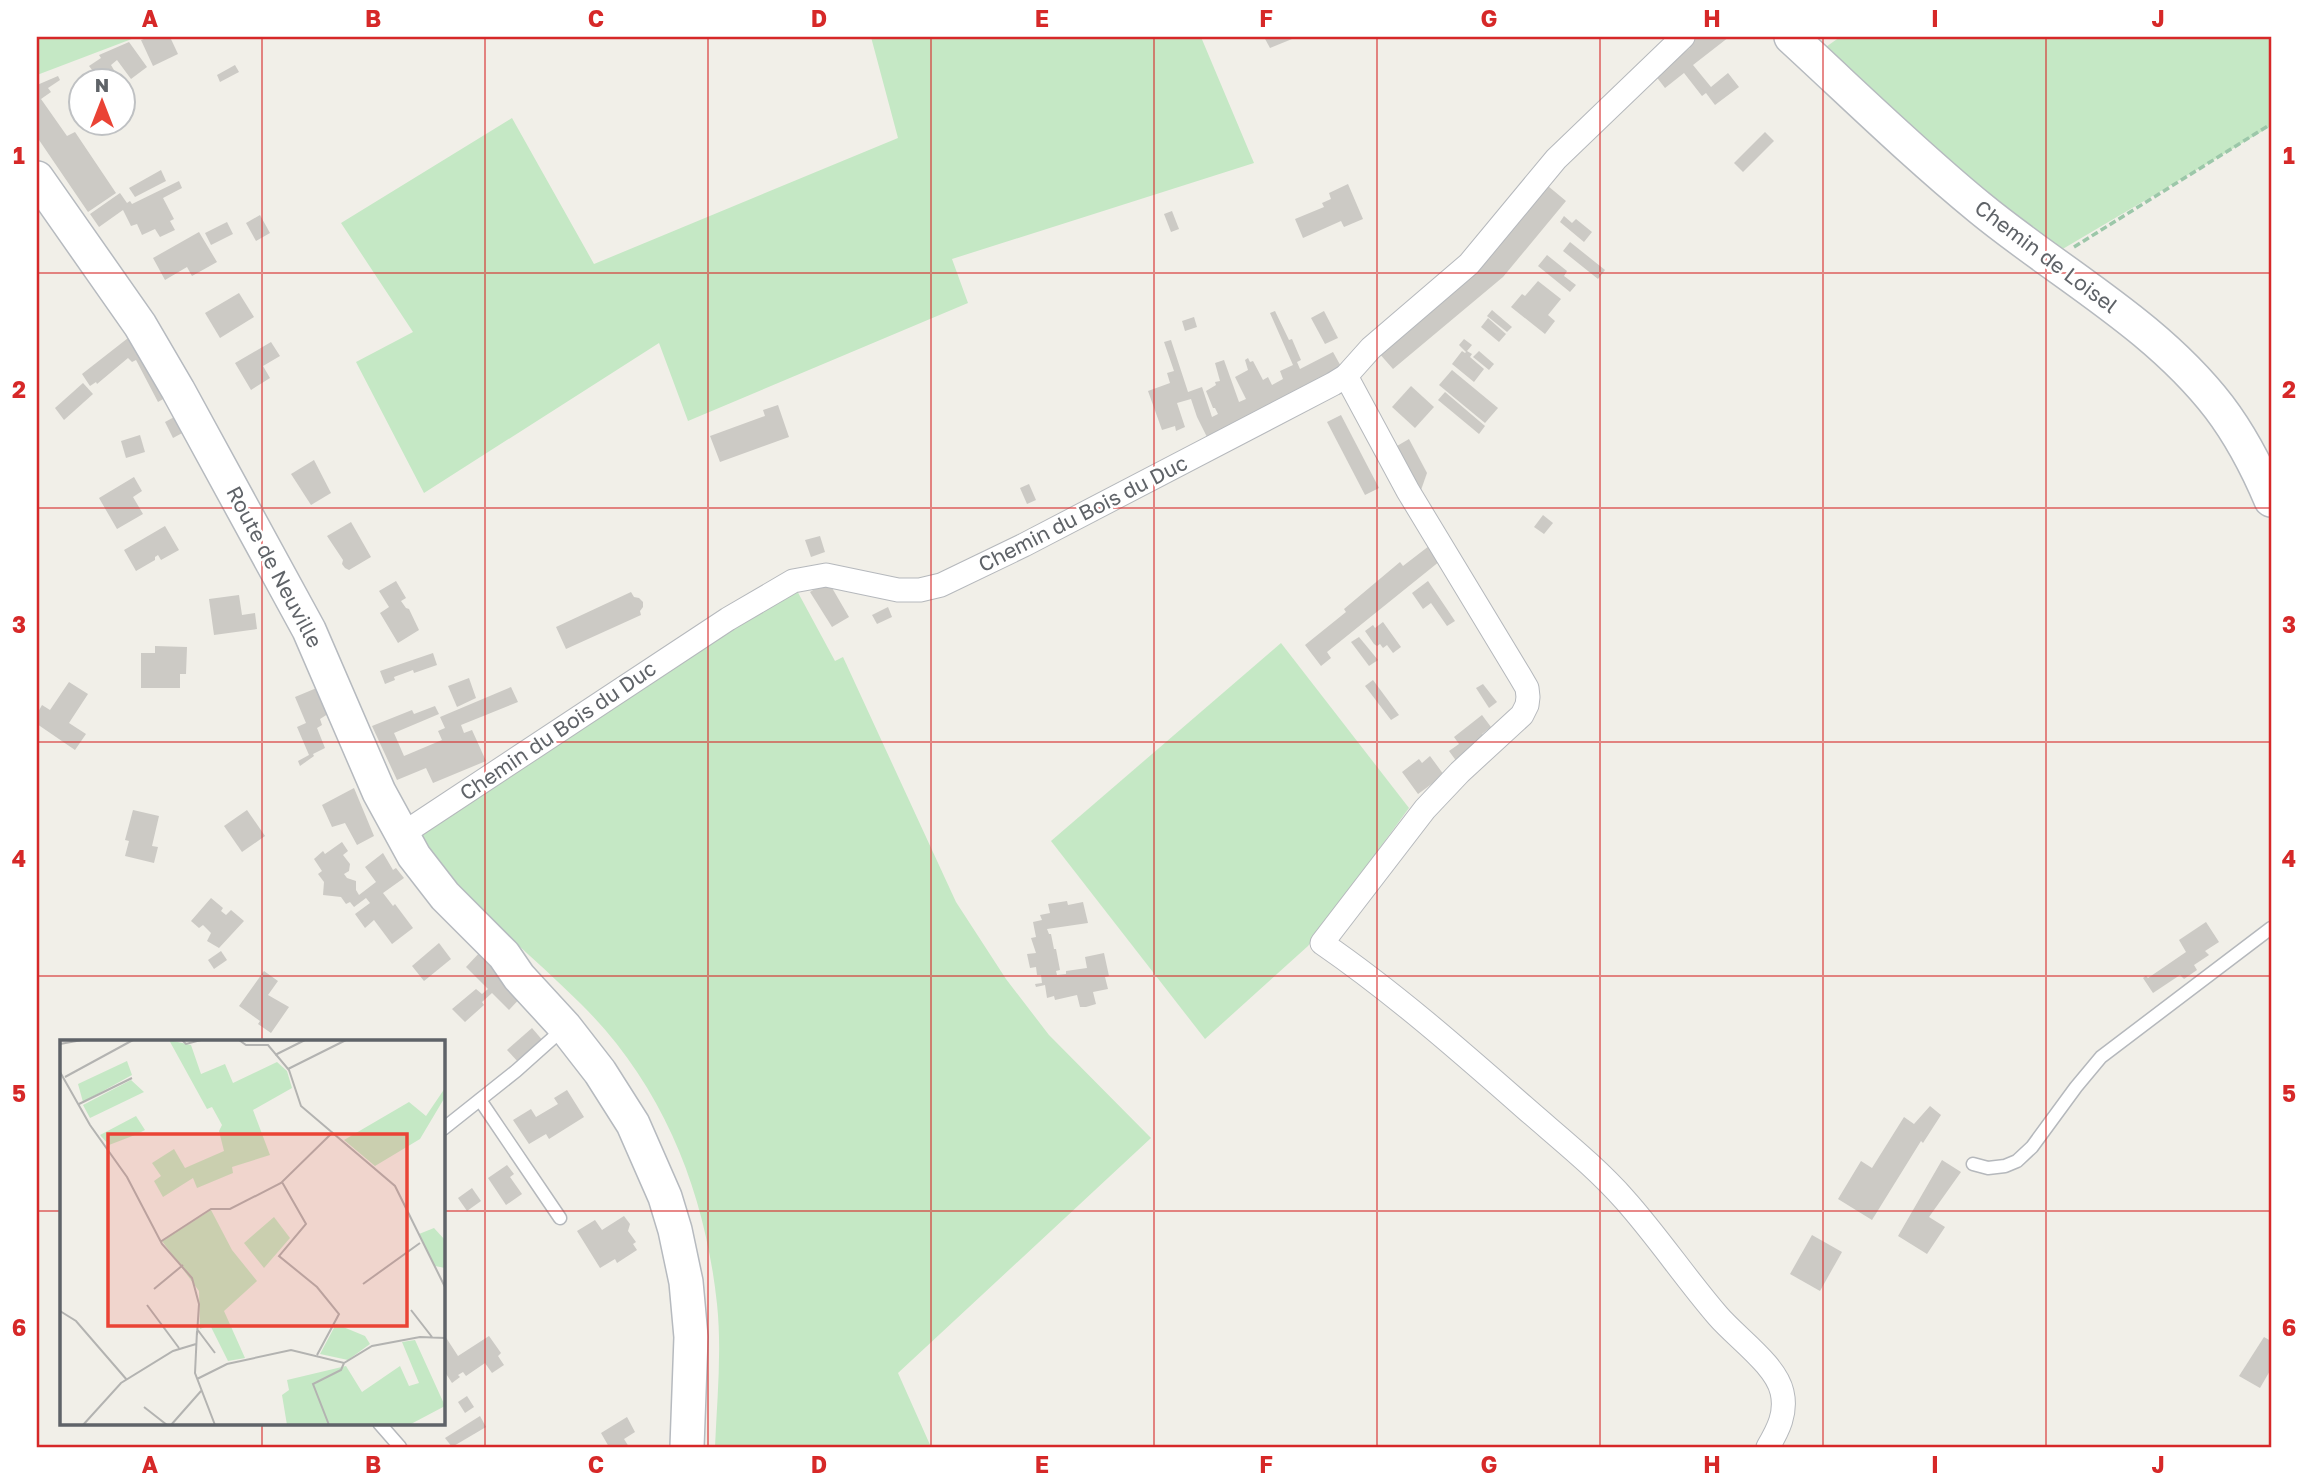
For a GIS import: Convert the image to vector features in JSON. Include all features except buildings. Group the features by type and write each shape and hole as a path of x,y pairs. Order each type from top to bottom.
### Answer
{"main road":[{"name":"Chemin de Loisel","path":"1791,37 1962,192 2136,325 2186,369 2230,422 2251,457 2271,500"},
{"name":"Route de Neuville","path":"37,178 140,325 178,390 309,630 379,792 414,856 445,896 504,955 519,977 614,1066 647,1119 674,1177 698,1261 705,1316 707,1375 702,1447"},
{"name":"Route de Neuville","path":"571,1023 633,1124 659,1181 675,1230 686,1282 691,1337 687,1447"}],"street":[{"name":"Chemin du Bois du Duc","path":"401,835 728,619 793,582 826,575 909,591 942,585 1323,391 1346,376 1371,348 1469,264 1563,151 1683,37"},
{"path":"1346,376 1408,491 1527,688 1528,696 1527,705 1515,724 1460,772 1425,808 1322,943 1364,972 1438,1031 1592,1167 1625,1200 1703,1298 1773,1372 1783,1393 1784,1407 1779,1428 1768,1447"}],"lane":[{"path":"1973,1164 1988,1168 2017,1161 2032,1147 2101,1057 2271,928"},
{"path":"444,1128 547,1046 571,1023"},
{"path":"481,1100 560,1218"},
{"path":"380,1424 400,1447"}],"path":[{"path":"2051,261 2271,124"}],"green space":[{"path":"37,37 137,37 37,75"},
{"path":"871,37 1201,37 1254,163 952,259 968,303 688,421 659,343 424,493 356,362 413,332 341,223 512,118 594,264 898,138"},
{"path":"1840,37 2271,37 2271,126 2061,250 1963,177 1823,49"},
{"path":"795,587 835,661 843,657 956,902 1006,979 1049,1035 1151,1138 898,1373 931,1447 715,1447 719,1358 717,1304 702,1221 675,1142 635,1069 610,1036 581,1004 458,887 415,826"},
{"path":"1281,643 1409,808 1308,946 1205,1039 1051,841"}]}
